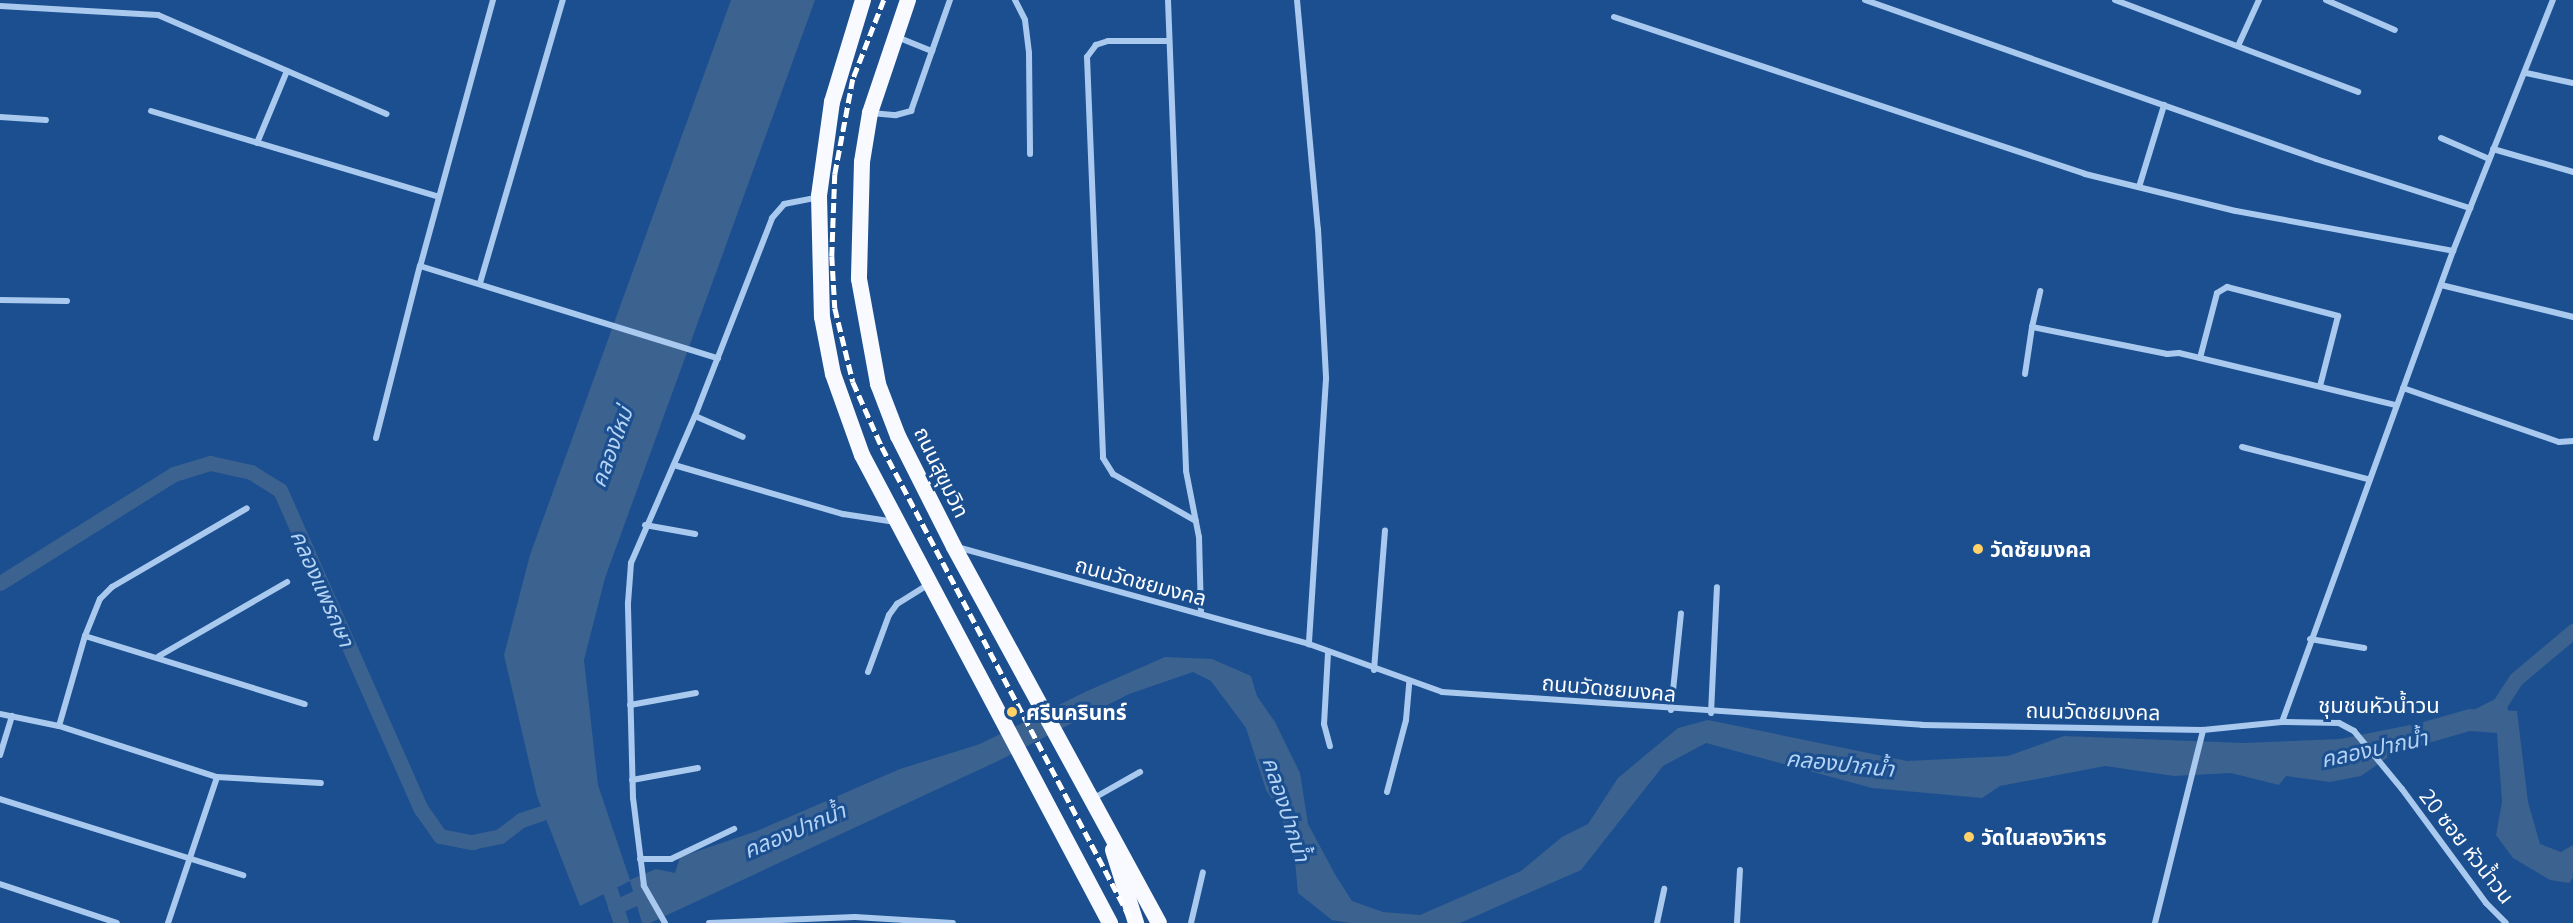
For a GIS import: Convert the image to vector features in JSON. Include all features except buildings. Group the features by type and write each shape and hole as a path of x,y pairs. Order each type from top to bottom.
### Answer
{"highway":[{"path":"863,0 832,102 819,196 822,317 833,374 862,455 1110,923"},
{"name":"ถนนสุขุมวิท","path":"908,0 893,36 870,113 858,223 860,279 867,333 878,384 898,436 954,547 1159,923"},
{"path":"1107,825 1136,923"}],"street":[{"path":"376,438 437,196 493,0"},
{"path":"480,283 563,0"},
{"path":"870,113 896,115 911,111 950,0"},
{"path":"1015,0 1025,20 1029,53 1030,154"},
{"path":"1168,0 1186,471 1196,521 1201,614"},
{"path":"1297,0 1318,229 1326,379 1309,644"},
{"path":"1865,0 2164,105 2470,208"},
{"path":"2115,0 2358,92"},
{"path":"2238,46 2259,0"},
{"path":"2326,0 2395,30"},
{"path":"2282,722 2368,479 2453,251 2493,149 2526,74 2553,0"},
{"path":"0,6 158,15 387,114"},
{"path":"1614,17 1905,116 2139,187 2236,211 2453,251"},
{"path":"893,36 932,51"},
{"path":"1169,40 1108,41 1096,45 1088,57 1103,458 1113,474 1196,521"},
{"path":"257,143 287,71"},
{"path":"2526,74 2573,83"},
{"path":"2139,187 2164,105"},
{"path":"151,111 437,196"},
{"path":"0,117 46,120"},
{"path":"2441,138 2489,159"},
{"path":"2493,149 2573,172"},
{"path":"665,923 654,908 640,863 632,780 628,577 645,525 695,416 777,209 819,196"},
{"path":"420,266 604,321 717,358"},
{"path":"2441,285 2573,316"},
{"path":"2200,358 2217,293 2227,286 2338,316 2320,386"},
{"path":"2025,374 2040,291"},
{"path":"0,300 67,301"},
{"path":"2032,327 2200,358 2396,405"},
{"path":"2403,388 2559,442 2573,441"},
{"path":"695,416 743,437"},
{"path":"2242,447 2368,479"},
{"path":"674,465 843,514 898,522"},
{"path":"59,726 94,609 112,588 247,508"},
{"path":"645,525 695,534"},
{"path":"1374,669 1385,530"},
{"name":"ถนนวัดชยมงคล","path":"954,547 1309,644 1409,682 1462,694 1711,713 1922,725 2203,730 2282,722 2339,723 2354,731"},
{"path":"159,656 287,582"},
{"path":"868,672 889,615 897,604 930,583"},
{"path":"1711,713 1717,587"},
{"path":"1671,710 1681,614"},
{"path":"85,636 159,656 305,704"},
{"path":"2310,639 2364,648"},
{"path":"1328,653 1324,724 1330,746"},
{"path":"1387,792 1406,720 1409,682"},
{"path":"630,705 696,693"},
{"path":"0,714 59,726 217,777 321,783"},
{"path":"0,755 12,716"},
{"path":"2155,923 2203,730"},
{"name":"20 ซอย หัวน้ำวน","path":"2354,731 2402,789 2486,903 2506,923"},
{"path":"632,780 698,768"},
{"path":"1092,799 1140,772"},
{"path":"168,923 217,777"},
{"path":"0,799 243,875"},
{"path":"640,863 671,859 734,829"},
{"path":"1737,923 1740,870"},
{"path":"1191,923 1203,872"},
{"path":"0,884 117,923"},
{"path":"1657,923 1664,889"},
{"path":"709,923 855,917 953,923"}],"water":[{"path":"731,0 815,0 605,578 584,660 598,785 630,880 656,869 675,873 680,857 757,831 900,769 980,744 1085,692 1165,657 1212,659 1251,676 1257,696 1275,722 1300,773 1308,824 1336,876 1352,901 1383,912 1420,915 1521,871 1562,837 1588,824 1618,778 1678,728 1708,720 1907,761 2008,756 2064,736 2243,743 2340,739 2420,723 2469,709 2517,711 2528,802 2540,844 2561,852 2573,845 2573,878 2569,883 2550,880 2513,858 2496,835 2502,802 2497,733 2470,731 2394,753 2361,776 2330,782 2286,776 2279,785 2231,773 2174,776 2105,766 2000,786 1982,798 1872,788 1706,743 1663,766 1581,870 1460,923 1350,923 1332,920 1298,893 1295,861 1279,810 1266,790 1246,728 1211,681 1193,672 1129,694 998,761 650,923 642,923 630,881 580,906 537,796 504,655 530,555"}],"waterway":[{"name":"คลองแพรกษา","path":"0,583 174,474 210,463 251,472 280,490 421,809 440,836 472,842 500,836 521,820 542,813"},
{"path":"2499,705 2516,679 2573,631"},
{"name":"คลองปากน้ำ","path":"2471,719 2499,705 2503,728"},
{"name":"คลองใหม่","path":"604,873 621,923"},
{"name":"คลองปากน้ำ","path":"615,907 653,890"}],"railway":[{"path":"884,0 853,79 835,174 832,256 835,308 853,382 882,447 1133,923"}],"place":[{"name":"วัดชัยมงคล","path":"1978,549"},
{"name":"ศรีนครินทร์","path":"1012,712"},
{"name":"วัดในสองวิหาร","path":"1969,837"}],"district":[{"name":"ชุมชนหัวน้ำวน","path":"2379,705"}]}
